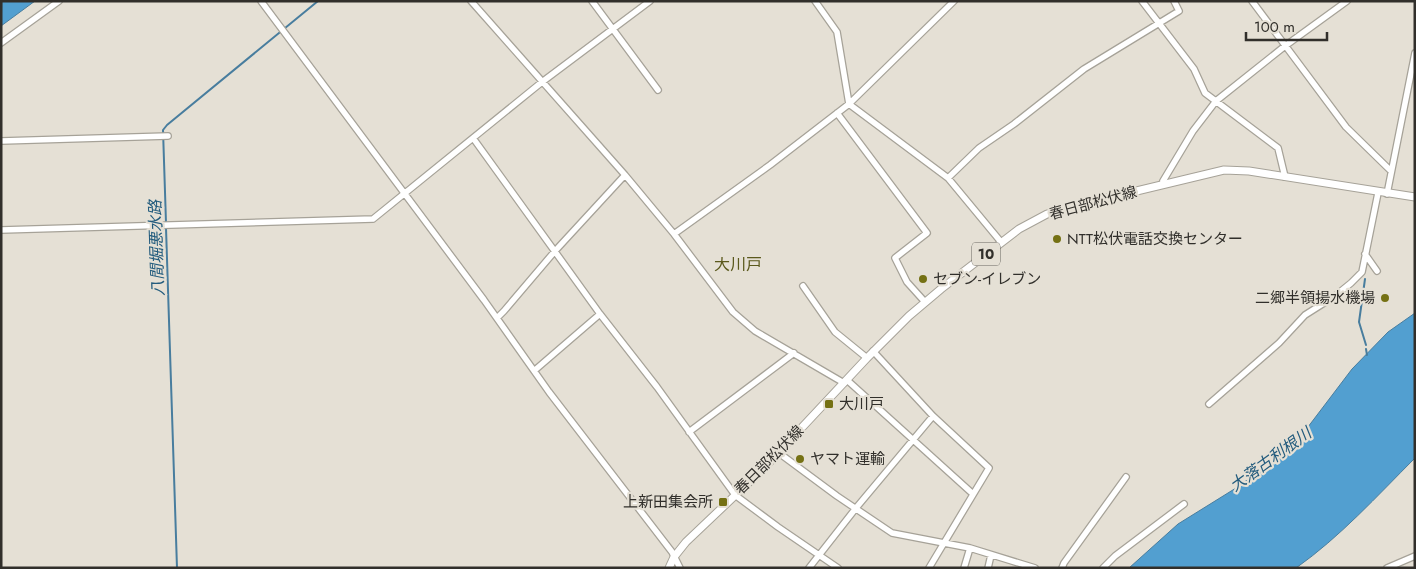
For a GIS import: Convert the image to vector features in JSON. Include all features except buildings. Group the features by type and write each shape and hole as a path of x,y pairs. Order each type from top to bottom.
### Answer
{"main road":[{"name":"春日部松伏線","path":"669,568 674,557 699,528 778,453 867,358 925,302 1001,242 1033,221 1052,212 1224,170 1249,171 1415,197"}],"street":[{"path":"1,43 59,1"},
{"path":"261,1 497,318 549,392 674,557 680,568"},
{"path":"471,1 625,175 674,234 734,313 755,330 845,381 973,494"},
{"path":"592,1 658,90"},
{"path":"1,230 374,219 542,82 650,1"},
{"path":"815,1 837,32 849,104 948,178 1001,242"},
{"path":"674,234 770,165 849,104 954,1"},
{"path":"1142,1 1194,69 1205,93 1278,148 1285,177"},
{"path":"948,178 979,148 1014,124 1084,69 1179,11 1174,1"},
{"path":"1252,1 1346,127 1391,171"},
{"path":"1163,181 1193,131 1216,100 1347,1"},
{"path":"1387,194 1415,54"},
{"path":"837,113 927,233 895,258 907,282 925,302"},
{"path":"1,141 168,136"},
{"path":"473,138 600,314 735,495 838,568"},
{"path":"497,318 625,175"},
{"path":"1209,404 1279,343 1306,315 1335,296 1362,272 1378,192"},
{"path":"1365,254 1377,270"},
{"path":"803,286 835,332 867,358"},
{"path":"535,370 600,314"},
{"path":"873,352 933,416 989,468 929,568"},
{"path":"689,432 794,353"},
{"path":"809,568 856,508 933,416"},
{"path":"778,453 892,533 970,548 1015,565 1035,568"},
{"path":"1062,568 1126,477"},
{"path":"1103,568 1184,504"},
{"path":"964,568 970,548"},
{"path":"988,568 991,555"},
{"path":"1387,568 1415,556"}],"water":[{"path":"2,1 35,1 1,26"},
{"path":"1415,313 1415,458 1343,530 1296,568 1129,568 1178,524 1236,488 1292,448 1352,369 1388,332"}],"waterway":[{"name":"八間堀悪水路","path":"166,223 163,130 318,1"},
{"name":"八間堀悪水路","path":"166,228 177,568"},
{"path":"1365,279 1359,322 1366,345"},
{"path":"1366,349 1367,355"}],"place":[{"name":"NTT松伏電話交換センター","path":"1057,239"},
{"name":"セブン-イレブン","path":"923,279"},
{"name":"二郷半領揚水機場","path":"1385,298"},
{"name":"大川戸","path":"829,404"},
{"name":"ヤマト運輸","path":"800,459"},
{"name":"上新田集会所","path":"723,502"}],"district":[{"name":"大川戸","path":"738,264"}],"water label":[{"name":"大落古利根川","path":"1270,459"}]}
